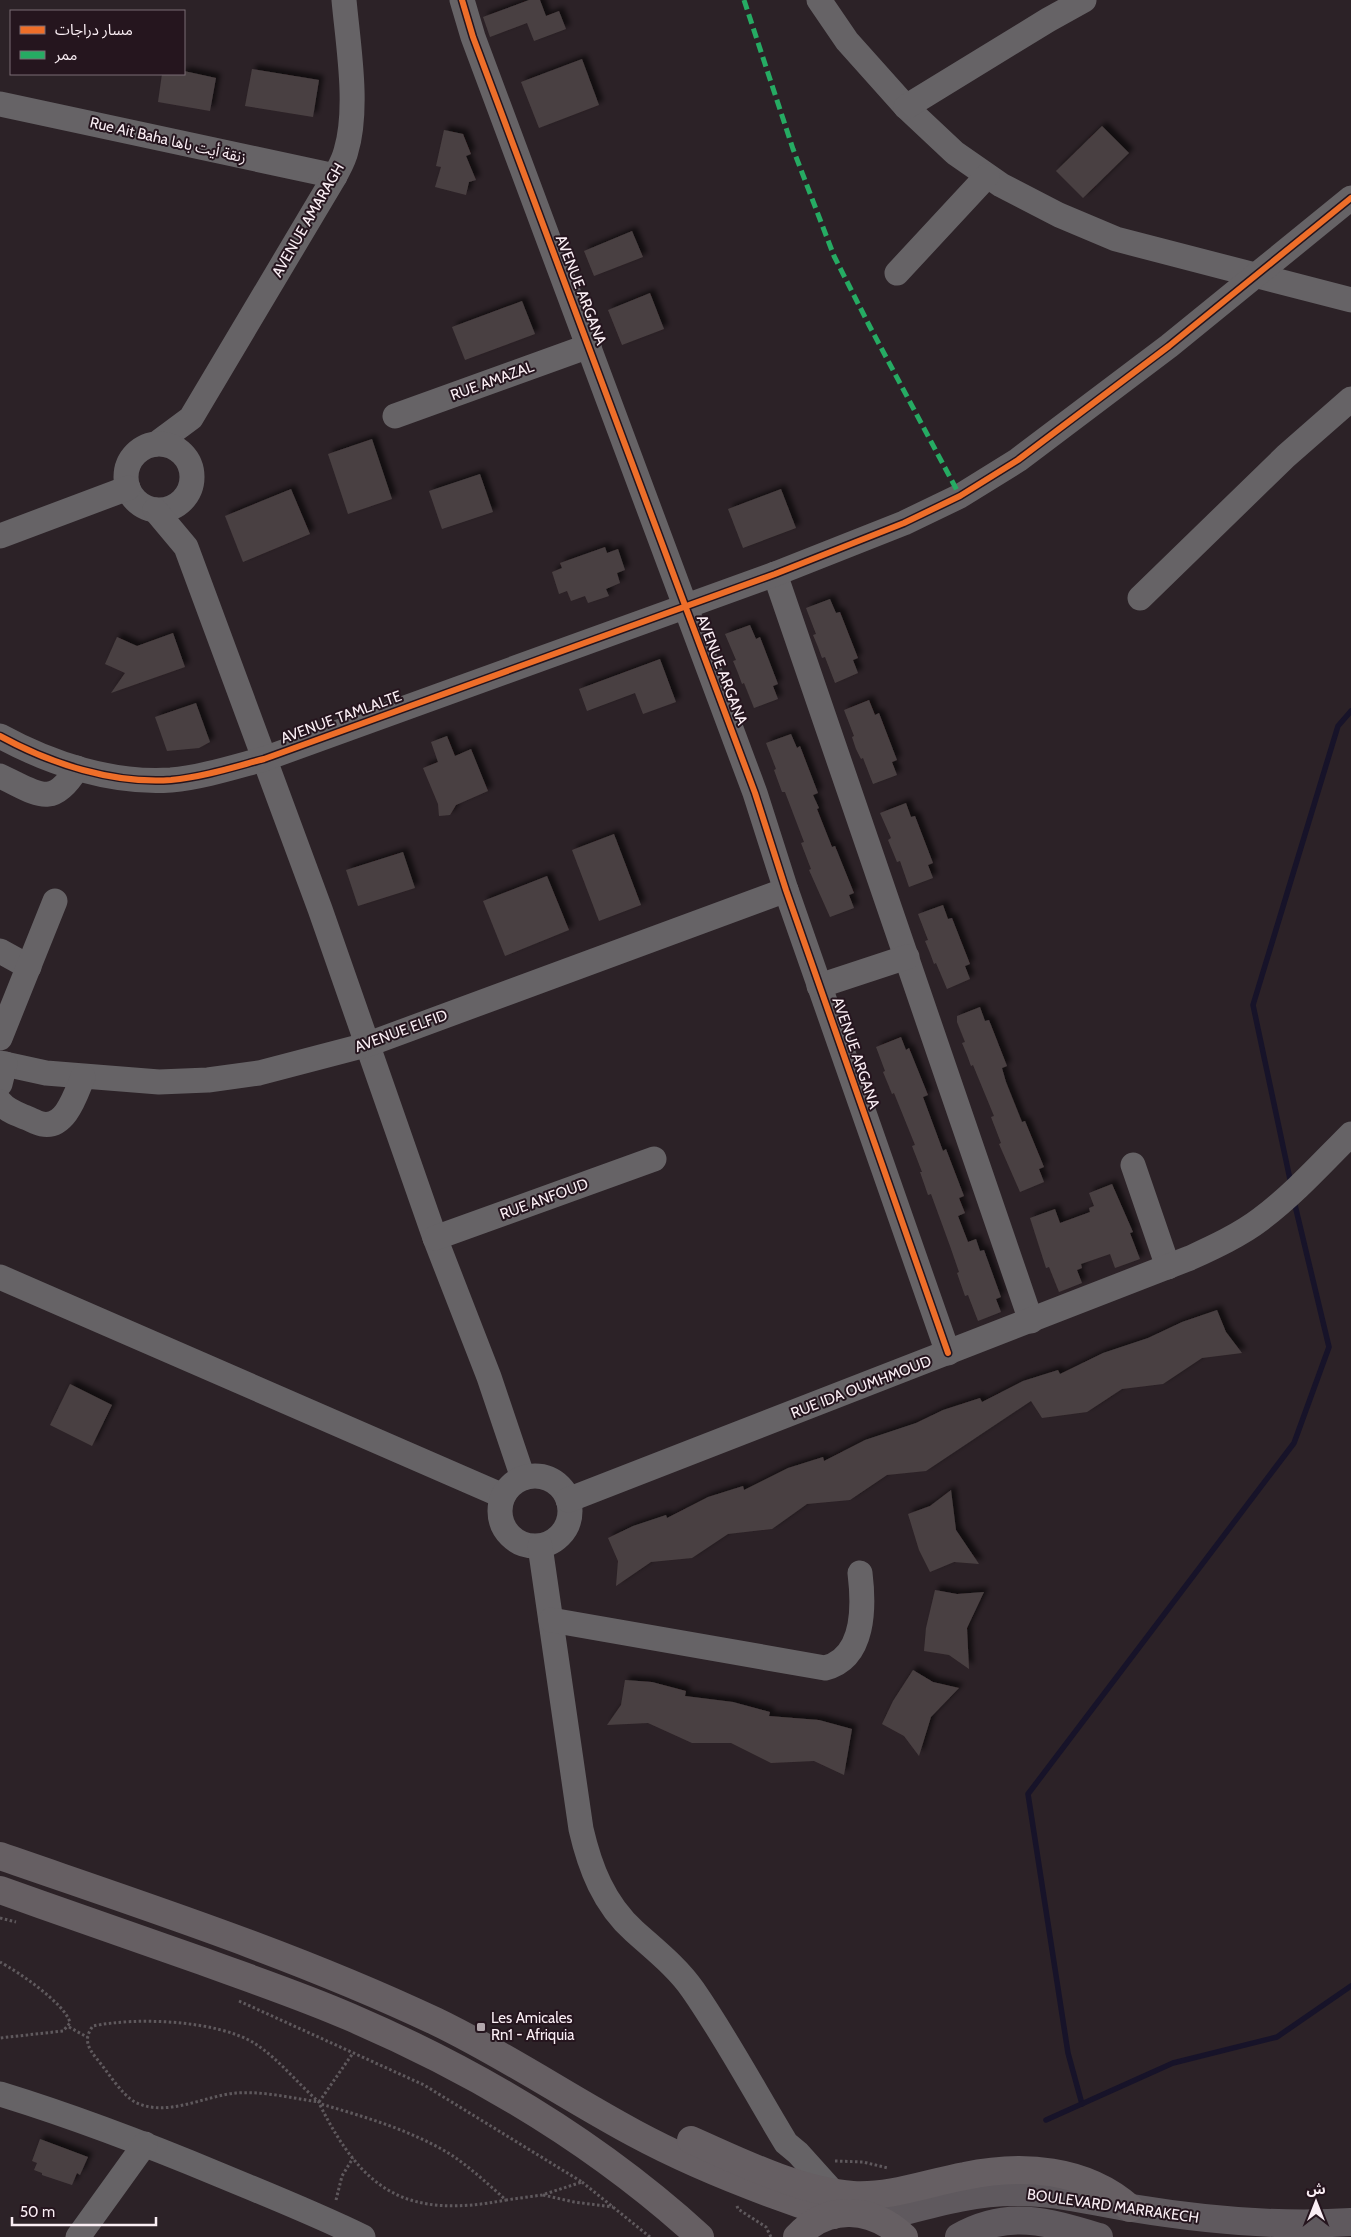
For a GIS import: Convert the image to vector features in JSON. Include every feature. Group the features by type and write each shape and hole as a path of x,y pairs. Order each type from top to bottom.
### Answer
{"highway":[{"path":"0,1856 238,1939 380,1995 538,2075 635,2133 724,2175 833,2204 848,2212 877,2218 892,2226 904,2237"},
{"path":"0,1890 289,1992 407,2043 514,2100 562,2129 634,2180 700,2237"},
{"path":"635,2133 658,2133 684,2137 816,2189 833,2204"},
{"path":"797,2237 833,2204 868,2195 891,2194 966,2176 1006,2170 1068,2175 1090,2182 1118,2197 1130,2208"}],"main road":[{"name":"BOULEVARD MARRAKECH","path":"877,2218 927,2207 958,2197 1016,2192 1084,2199 1203,2219 1274,2224 1351,2222"},
{"name":"BOULEVARD MARRAKECH","path":"959,2237 986,2225 1026,2220 1048,2222 1099,2237"}],"street":[{"name":"AVENUE AMARAGH","path":"156,444 191,418 335,176 346,152 350,131 350,64 344,0"},
{"name":"AVENUE ARGANA","path":"462,0 473,38 755,793 819,986 948,1353"},
{"path":"819,0 847,41 906,107 955,153 1000,185 1059,215 1116,239 1351,300"},
{"path":"906,107 1084,0"},
{"name":"Rue Ait Baha زنقة أيت باها","path":"0,104 335,176"},
{"path":"897,272 987,176"},
{"name":"AVENUE TAMLALTE","path":"0,736 48,760 109,776 141,780 171,780 208,774 264,759 775,574 904,523 960,496 1018,460 1169,346 1351,198"},
{"name":"RUE AMAZAL","path":"395,416 589,346"},
{"path":"1140,598 1286,456 1351,399"},
{"name":"AVENUE AMARAGH","path":"188,460 191,418"},
{"path":"156,444 169,445 180,451 188,460 193,480 185,498 176,506 166,510 154,510 138,503 128,488 126,476 128,465 135,454 145,448 156,444"},
{"path":"0,536 128,488"},
{"path":"185,498 186,547 320,909 366,1045 435,1238 489,1377 523,1478"},
{"path":"154,510 186,547"},
{"path":"775,574 1031,1321"},
{"path":"0,776 41,795 58,792 68,784 78,768"},
{"name":"AVENUE ELFID","path":"2,1070 159,1082 208,1080 259,1073 366,1045 786,890"},
{"path":"0,1038 55,901"},
{"path":"0,952 29,967"},
{"path":"819,986 907,958"},
{"path":"0,1102 12,1112 44,1124 50,1124 59,1121 71,1105 83,1077"},
{"name":"RUE IDA OUMHMOUD","path":"568,1500 1031,1321 1212,1248 1260,1220 1292,1192 1351,1134"},
{"name":"RUE ANFOUD","path":"435,1238 654,1159"},
{"path":"1133,1165 1168,1267"},
{"path":"0,1278 503,1496"},
{"path":"545,1477 555,1482 563,1490 568,1500 570,1512 568,1524 561,1534 551,1542 540,1546 527,1545 516,1540 507,1532 501,1515 503,1496 508,1489 523,1478 545,1477"},
{"path":"540,1546 581,1829 588,1856 602,1890 620,1916 672,1965 692,1990 786,2142 798,2153 833,2204"},
{"path":"551,1620 825,1668 846,1658 853,1645 862,1606 860,1573"},
{"path":"0,2094 65,2114 145,2144 325,2218 363,2237"},
{"path":"774,2174 782,2163 786,2142"},
{"path":"78,2237 145,2144"}],"path":[{"path":"0,1918 18,1923"},
{"path":"0,1962 27,1979 55,2002 69,2019 69,2026"},
{"path":"236,2000 424,2085 582,2182 650,2237"},
{"path":"319,2102 272,2094 249,2093 216,2096 173,2107 147,2107 129,2099 93,2054 87,2043 87,2037 93,2026 117,2022 199,2025 226,2031 266,2051 319,2102 321,2104 379,2122 432,2145 453,2156 506,2200"},
{"path":"69,2026 87,2037"},
{"path":"0,2038 58,2033 69,2026"},
{"path":"319,2102 353,2053"},
{"path":"319,2102 334,2133 361,2170 372,2180 413,2201 429,2204 472,2206 542,2195 582,2182"},
{"path":"334,2206 342,2176 353,2158"},
{"path":"829,2161 863,2162 883,2166 894,2172"},
{"path":"542,2195 574,2202 614,2207"},
{"path":"736,2204 738,2209 766,2227 771,2237"}],"building":[{"path":"529,0 540,0 546,16 559,11 566,29 534,41 527,23 490,37 483,17"},
{"path":"582,59 599,105 539,128 521,82"},
{"path":"252,69 319,80 313,117 245,106"},
{"path":"185,71 216,78 210,111 158,102 162,75 185,75"},
{"path":"1102,126 1129,153 1083,198 1056,171"},
{"path":"444,130 463,134 471,154 466,156 476,180 469,182 466,195 435,187 441,167 436,166"},
{"path":"632,231 643,257 594,276 584,251"},
{"path":"650,293 664,329 622,345 608,310"},
{"path":"522,301 535,334 465,360 452,327"},
{"path":"372,439 392,499 348,514 328,454"},
{"path":"480,474 493,512 442,529 429,491"},
{"path":"291,489 310,534 243,562 225,516"},
{"path":"781,489 796,528 743,548 728,509"},
{"path":"605,547 607,553 618,549 625,570 617,573 620,583 606,589 609,596 588,603 585,596 571,601 567,591 559,594 552,572 562,568 560,563"},
{"path":"830,599 836,613 840,612 858,658 853,660 858,673 835,683 825,657 822,658 813,635 816,634 806,608"},
{"path":"750,625 756,639 760,637 778,684 773,686 778,699 754,708 744,683 742,684 733,661 736,660 725,634"},
{"path":"173,633 185,667 111,693 125,673 105,664 117,637 137,646"},
{"path":"660,659 676,702 643,714 635,693 587,711 579,689"},
{"path":"869,700 875,715 879,713 897,760 892,762 897,775 873,784 863,758 861,759 856,749 852,737 854,736 844,710"},
{"path":"196,703 210,742 199,748 167,751 155,717"},
{"path":"791,734 797,748 800,746 818,793 813,795 819,808 817,809 832,847 835,846 854,893 849,895 854,908 830,917 809,870 811,869 801,843 804,842 785,792 782,792 766,743"},
{"path":"447,736 455,756 471,749 488,791 456,805 450,815 439,816 438,804 423,768 438,762 431,742"},
{"path":"906,803 911,817 915,816 933,863 928,865 933,878 909,887 900,861 897,862 888,840 891,838 880,813"},
{"path":"614,834 641,905 599,921 572,850"},
{"path":"403,852 415,888 358,906 346,870"},
{"path":"547,876 569,930 505,956 483,901"},
{"path":"943,905 948,919 952,918 970,964 965,966 970,979 947,989 925,941 928,940 918,914"},
{"path":"980,1007 985,1021 989,1020 1007,1066 1002,1068 1022,1122 1025,1121 1044,1167 1039,1169 1044,1182 1020,1192 999,1144 1001,1143 991,1117 994,1116 973,1065 971,1066 962,1043 965,1042 957,1022 957,1016"},
{"path":"901,1037 906,1050 909,1048 928,1095 923,1097 943,1151 946,1149 964,1196 959,1198 965,1213 958,1216 968,1242 976,1239 980,1251 984,1250 1001,1297 996,1299 1001,1312 978,1321 968,1295 965,1296 950,1246 931,1194 928,1195 920,1172 922,1172 912,1146 915,1145 894,1093 892,1094 883,1072 885,1071 876,1047"},
{"path":"1112,1184 1133,1232 1130,1233 1140,1259 1115,1268 1110,1254 1081,1264 1082,1268 1077,1270 1082,1283 1059,1292 1049,1267 1046,1268 1030,1218 1055,1209 1060,1223 1090,1212 1089,1208 1094,1206 1089,1193"},
{"path":"1217,1310 1226,1332 1242,1353 1202,1358 1163,1384 1122,1389 1087,1412 1042,1418 1031,1401 926,1471 887,1475 850,1500 807,1504 772,1529 728,1534 692,1558 651,1562 616,1586 618,1561 608,1538 633,1526 666,1515 667,1518 708,1497 743,1486 744,1490 788,1468 823,1457 824,1461 865,1440 916,1423 943,1410 980,1398 982,1402 1023,1381 1058,1370 1060,1374 1103,1353 1148,1338 1182,1322"},
{"path":"70,1384 112,1405 92,1446 50,1425"},
{"path":"951,1490 956,1530 979,1564 954,1562 930,1572 919,1550 908,1514 930,1506"},
{"path":"935,1590 957,1594 984,1592 967,1628 969,1669 949,1655 924,1651 926,1628"},
{"path":"913,1670 933,1682 959,1688 931,1717 919,1756 904,1736 882,1724 893,1701"},
{"path":"625,1680 652,1682 686,1691 685,1696 733,1702 770,1712 769,1716 819,1720 852,1729 844,1775 814,1761 771,1763 731,1743 692,1743 648,1723 607,1725 621,1705"},
{"path":"40,2139 88,2157 80,2175 77,2173 72,2185 42,2175 42,2173 34,2170 37,2163 32,2161"}],"waterway":[{"path":"1291,1184 1253,1005 1338,726 1351,711"},
{"path":"1082,2104 1068,2053 1028,1794 1294,1443 1329,1347 1294,1201"},
{"path":"1046,2120 1173,2063 1277,2037 1351,1986"}],"marked path":[{"path":"744,0 793,149 834,256 960,496"}],"cycle path":[{"path":"462,0 473,37 755,793 786,890 948,1353"},
{"path":"0,736 61,763 105,775 127,779 171,780 207,774 264,759 775,574 904,523 960,496 1018,460 1169,346 1351,198"}],"place":[{"name":"Les Amicales Rn1 - Afriquia","path":"481,2027"}]}
